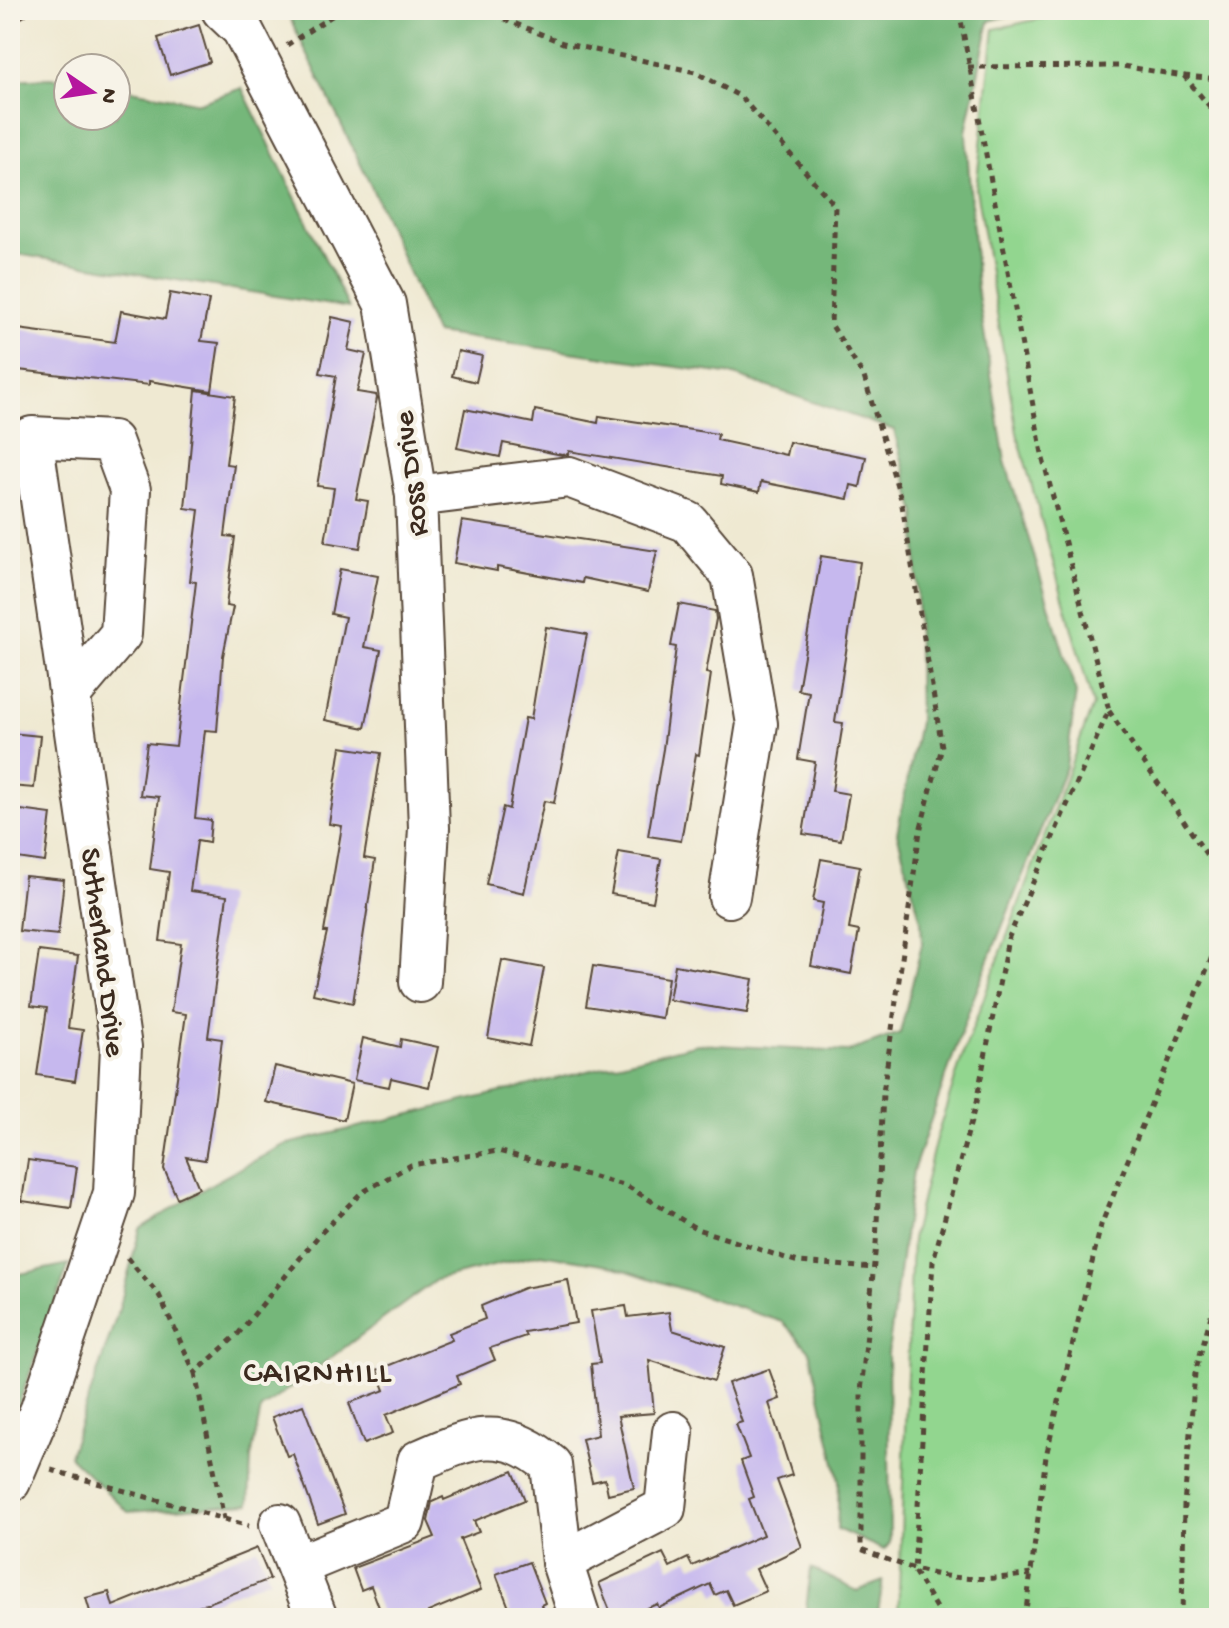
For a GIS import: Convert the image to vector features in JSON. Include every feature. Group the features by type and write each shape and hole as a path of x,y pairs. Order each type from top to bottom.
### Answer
{"street":[{"name":"Ross Drive","path":"222,10 242,29 385,304 416,496 429,828 420,982"},
{"name":"Sutherland Drive","path":"14,1472 41,1409 114,1193 121,1047 32,437 112,441 130,490 121,634 71,693"},
{"path":"416,496 569,477 688,522 732,575 757,724 729,897"},
{"path":"562,1562 665,1508 673,1432"},
{"path":"317,1618 287,1542 404,1522 418,1461 471,1438 501,1440 530,1448 551,1465 562,1562 580,1618"}],"path":[{"path":"10,23 32,10"},
{"path":"260,63 341,10"},
{"path":"482,10 563,43 695,72 741,97 835,206 831,324 864,377 901,499 942,747 920,831 883,1093 873,1268 861,1392 861,1549 914,1571 984,1582 1031,1574"},
{"path":"959,10 1043,459 1109,710 1219,873"},
{"path":"968,67 1122,66 1219,79"},
{"path":"1184,76 1211,108 1219,127"},
{"path":"942,1618 914,1571 933,1261 976,1103 1008,939 1109,710"},
{"path":"1025,1618 1046,1456 1101,1225 1219,940"},
{"path":"195,1373 238,1334 320,1234 361,1193 411,1165 498,1151 627,1186 697,1229 798,1262 873,1268"},
{"path":"98,1240 129,1259 159,1295 195,1373 224,1519"},
{"path":"1182,1618 1184,1505 1195,1373 1219,1287"},
{"path":"14,1472 224,1519 287,1542"}],"green space":[{"path":"286,10 1033,10 989,21 966,132 977,289 1005,461 1076,693 1066,767 972,1002 913,1171 888,1353 890,1543 884,1550 837,1529 839,1481 810,1351 783,1322 609,1265 541,1254 436,1280 261,1409 251,1458 249,1504 128,1512 69,1456 119,1309 140,1229 213,1183 284,1145 698,1044 847,1052 900,1033 922,944 921,921 897,833 919,722 916,514 894,430 734,375 435,333 372,188"},
{"path":"1079,10 1219,10 1218,1618 898,1618 912,1239 935,1142 963,1054 1093,705 1017,433 976,189 994,29"},
{"path":"52,78 52,132 132,132 132,90 199,103 242,88 349,308 10,253 10,80"},
{"path":"69,1264 10,1428 10,1276"},
{"path":"811,1568 857,1591 883,1581 877,1618 805,1618"}],"building":[{"path":"199,25 210,62 170,75 158,38"},
{"path":"170,293 209,300 201,341 219,343 212,391 149,381 149,385 10,369 10,328 115,342 121,311 165,319"},
{"path":"332,317 354,322 348,350 366,354 357,392 376,395 377,398 356,499 368,501 360,548 325,542 334,488 317,486 336,376 320,373"},
{"path":"458,351 482,356 476,382 452,376"},
{"path":"196,390 235,396 226,464 234,465 225,536 235,537 226,606 233,607 223,656 217,731 205,730 195,818 211,820 209,843 197,841 190,891 227,896 208,1037 222,1039 205,1160 186,1157 199,1188 177,1198 164,1169 186,1014 171,1012 181,944 160,941 169,872 150,869 159,797 140,795 147,743 176,746 196,582 190,581 199,510 185,508"},
{"path":"465,409 533,423 535,410 598,423 599,416 718,434 717,440 786,455 789,442 866,457 860,487 851,485 848,499 761,482 759,492 721,484 722,476 569,451 562,455 503,443 500,457 457,448"},
{"path":"462,521 657,551 648,592 583,578 582,583 497,567 497,571 454,563"},
{"path":"821,556 860,562 835,722 843,723 832,791 849,794 841,840 803,834 815,762 798,759 809,692 798,690"},
{"path":"340,569 378,576 364,647 381,650 365,728 325,720 345,617 331,614"},
{"path":"679,604 715,611 716,619 706,673 711,674 699,755 696,754 681,841 648,836 663,749 676,647 671,646"},
{"path":"546,627 587,634 554,803 544,801 524,893 486,884 503,807 509,809 525,718 531,719"},
{"path":"10,733 40,736 34,788 10,786"},
{"path":"341,747 381,753 364,858 375,860 353,1003 313,994 327,932 324,932 342,826 329,824"},
{"path":"13,809 51,814 45,862 10,857"},
{"path":"619,852 661,859 653,902 611,894"},
{"path":"821,859 860,866 849,929 859,931 851,974 811,966 823,903 813,901"},
{"path":"25,876 64,880 58,935 19,931"},
{"path":"39,951 78,956 68,1028 83,1030 75,1081 37,1075 47,1008 31,1006"},
{"path":"502,960 544,968 529,1046 488,1038"},
{"path":"675,965 753,979 747,1013 669,1000"},
{"path":"593,966 668,978 662,1018 586,1006"},
{"path":"363,1038 400,1047 401,1039 438,1047 429,1087 391,1078 389,1087 354,1080"},
{"path":"275,1066 352,1084 344,1120 266,1102"},
{"path":"28,1160 77,1167 71,1208 22,1201"},
{"path":"568,1280 576,1323 524,1332 526,1336 490,1348 495,1360 457,1376 460,1384 386,1415 393,1433 364,1444 349,1403 385,1390 377,1370 452,1340 449,1333 485,1319 481,1306 524,1288"},
{"path":"626,1306 628,1317 669,1312 672,1330 725,1347 714,1381 649,1360 654,1413 618,1416 634,1488 608,1494 605,1479 592,1482 582,1439 598,1435 591,1364 600,1363 591,1311"},
{"path":"769,1369 780,1399 769,1403 792,1475 777,1480 802,1547 756,1569 766,1591 733,1605 726,1590 715,1595 710,1584 659,1608 657,1604 623,1618 613,1618 599,1583 663,1553 670,1567 688,1558 692,1566 763,1535 749,1499 754,1497 741,1461 749,1458 736,1424 742,1422 728,1383"},
{"path":"303,1405 345,1514 318,1524 293,1454 287,1456 272,1417"},
{"path":"513,1471 525,1500 474,1521 479,1532 460,1539 481,1590 428,1612 430,1618 383,1618 371,1586 361,1590 353,1568 435,1537 428,1521 432,1502 443,1497 444,1500"},
{"path":"257,1548 270,1579 170,1618 86,1618 91,1615 86,1598 109,1592 113,1606"},
{"path":"529,1562 545,1603 541,1605 546,1618 513,1618 496,1574"}],"district":[{"name":"CAIRNHILL","path":"318,1370"}]}
